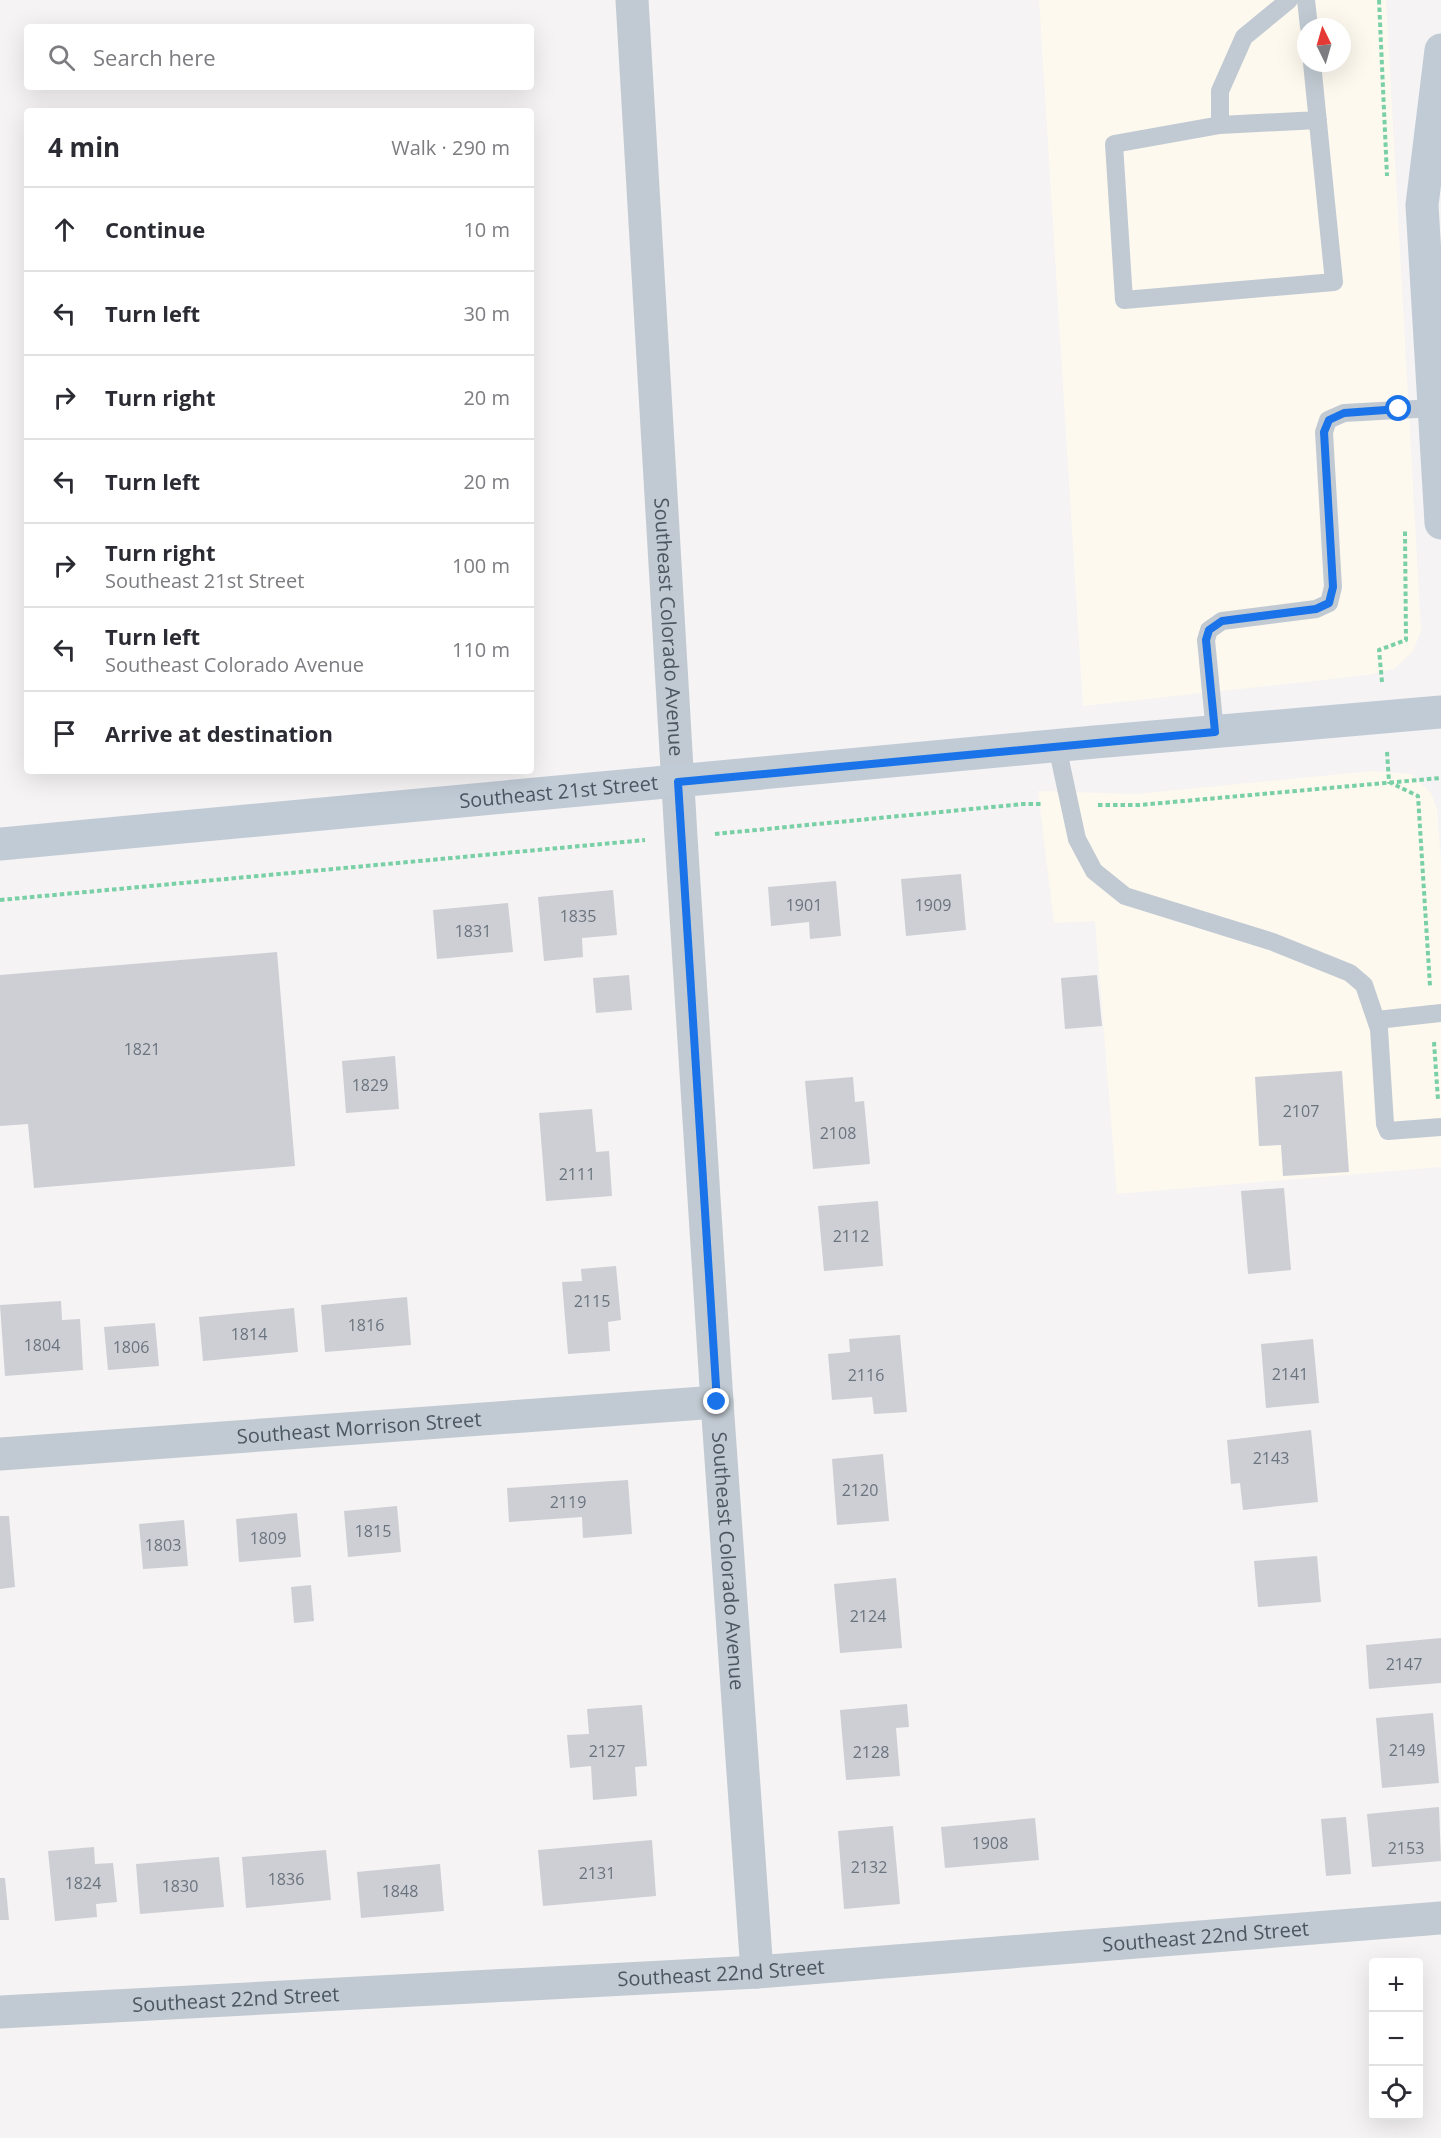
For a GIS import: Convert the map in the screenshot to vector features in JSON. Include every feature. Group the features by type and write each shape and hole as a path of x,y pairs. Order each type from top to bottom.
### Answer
{"main road":[{"path":"1441,50 1422,205 1441,523"},
{"name":"Southeast 21st Street","path":"0,844 1441,712"}],"street":[{"name":"Southeast Colorado Avenue","path":"632,0 681,837 717,1402 757,1972"},
{"name":"Southeast Morrison Street","path":"0,1454 717,1402"},
{"name":"Southeast 22nd Street","path":"0,2012 757,1972 1441,1918"}],"lane":[{"path":"1220,125 1220,91 1244,37 1289,0"},
{"path":"1306,0 1308,18"},
{"path":"1313,72 1318,120 1334,282 1124,300 1114,144 1220,125 1318,120"},
{"path":"1215,732 1206,640 1209,630 1222,621 1316,609 1329,603 1333,587 1324,432 1329,420 1344,413 1434,408"},
{"path":"1057,746 1077,839 1094,871 1125,896 1273,942 1350,973 1364,985 1377,1020 1385,1124 1388,1131 1441,1127"},
{"path":"1377,1020 1437,1014"}],"path":[{"path":"1378,0 1388,187"},
{"path":"1389,782 1386,717 1379,650 1406,640 1405,521"},
{"path":"0,900 1023,804 1139,805 1441,778"},
{"path":"1389,782 1418,796 1437,1014 1441,1127"}],"shaded area":[{"path":"1039,0 1386,0 1421,631 1413,651 1394,669 1368,675 1083,706"},
{"path":"1372,771 1411,774 1431,793 1437,809 1441,861 1441,1167 1117,1194 1095,921 1054,923 1038,791 1136,794"}],"building":[{"path":"961,874 966,930 906,936 901,879"},
{"path":"836,881 841,936 810,939 809,922 771,926 768,887"},
{"path":"613,890 617,935 582,938 583,957 544,961 538,897"},
{"path":"508,903 513,952 437,959 433,910"},
{"path":"277,952 295,1166 34,1188 28,1124 0,1126 0,975"},
{"path":"629,975 632,1010 596,1013 593,978"},
{"path":"1097,975 1102,1026 1065,1029 1061,978"},
{"path":"395,1056 399,1109 346,1113 342,1061"},
{"path":"1342,1071 1349,1172 1283,1176 1281,1145 1259,1146 1255,1077"},
{"path":"853,1077 855,1102 864,1101 870,1164 813,1169 805,1081"},
{"path":"592,1109 596,1152 609,1151 612,1196 546,1201 539,1113"},
{"path":"1284,1188 1291,1270 1248,1274 1241,1191"},
{"path":"878,1201 883,1266 824,1271 818,1206"},
{"path":"616,1266 621,1320 608,1322 610,1351 568,1354 562,1282 582,1281 581,1269"},
{"path":"407,1297 411,1345 325,1352 321,1305"},
{"path":"61,1301 62,1320 80,1319 83,1370 5,1376 0,1305"},
{"path":"294,1308 298,1352 203,1361 199,1317"},
{"path":"155,1323 159,1366 108,1370 104,1327"},
{"path":"900,1335 907,1412 874,1414 872,1397 832,1400 828,1354 850,1352 849,1339"},
{"path":"1313,1339 1319,1403 1266,1408 1261,1344"},
{"path":"1311,1430 1318,1502 1243,1510 1240,1483 1231,1484 1227,1440"},
{"path":"883,1454 889,1521 837,1525 832,1459"},
{"path":"628,1480 632,1534 583,1538 582,1517 509,1522 507,1488"},
{"path":"397,1506 401,1552 348,1557 344,1511"},
{"path":"297,1513 301,1557 239,1562 236,1519"},
{"path":"0,1516 9,1516 15,1587 0,1589"},
{"path":"184,1520 188,1566 143,1569 139,1524"},
{"path":"1317,1556 1321,1602 1258,1607 1254,1561"},
{"path":"896,1578 902,1648 840,1653 834,1584"},
{"path":"311,1585 314,1621 294,1623 291,1587"},
{"path":"1441,1638 1441,1683 1369,1689 1366,1645"},
{"path":"907,1704 909,1727 896,1728 900,1776 846,1780 840,1710"},
{"path":"642,1705 647,1766 635,1767 637,1796 593,1800 591,1766 570,1768 567,1735 589,1734 587,1709"},
{"path":"1433,1713 1439,1783 1382,1788 1376,1718"},
{"path":"1439,1807 1441,1861 1372,1867 1367,1814"},
{"path":"1346,1817 1351,1874 1326,1876 1321,1819"},
{"path":"1035,1818 1039,1860 945,1868 941,1827"},
{"path":"893,1826 900,1904 844,1909 838,1831"},
{"path":"652,1840 656,1896 543,1906 538,1850"},
{"path":"94,1847 95,1864 113,1863 117,1902 96,1904 97,1917 55,1921 48,1851"},
{"path":"326,1850 331,1900 246,1908 242,1857"},
{"path":"219,1857 224,1907 140,1914 136,1864"},
{"path":"440,1864 444,1911 361,1918 357,1872"},
{"path":"0,1878 5,1878 9,1920 0,1920"}],"route":[{"path":"717,1402 678,782 1215,732 1206,640 1209,630 1222,621 1316,609 1329,603 1333,587 1324,432 1329,420 1344,413 1399,409"}]}
